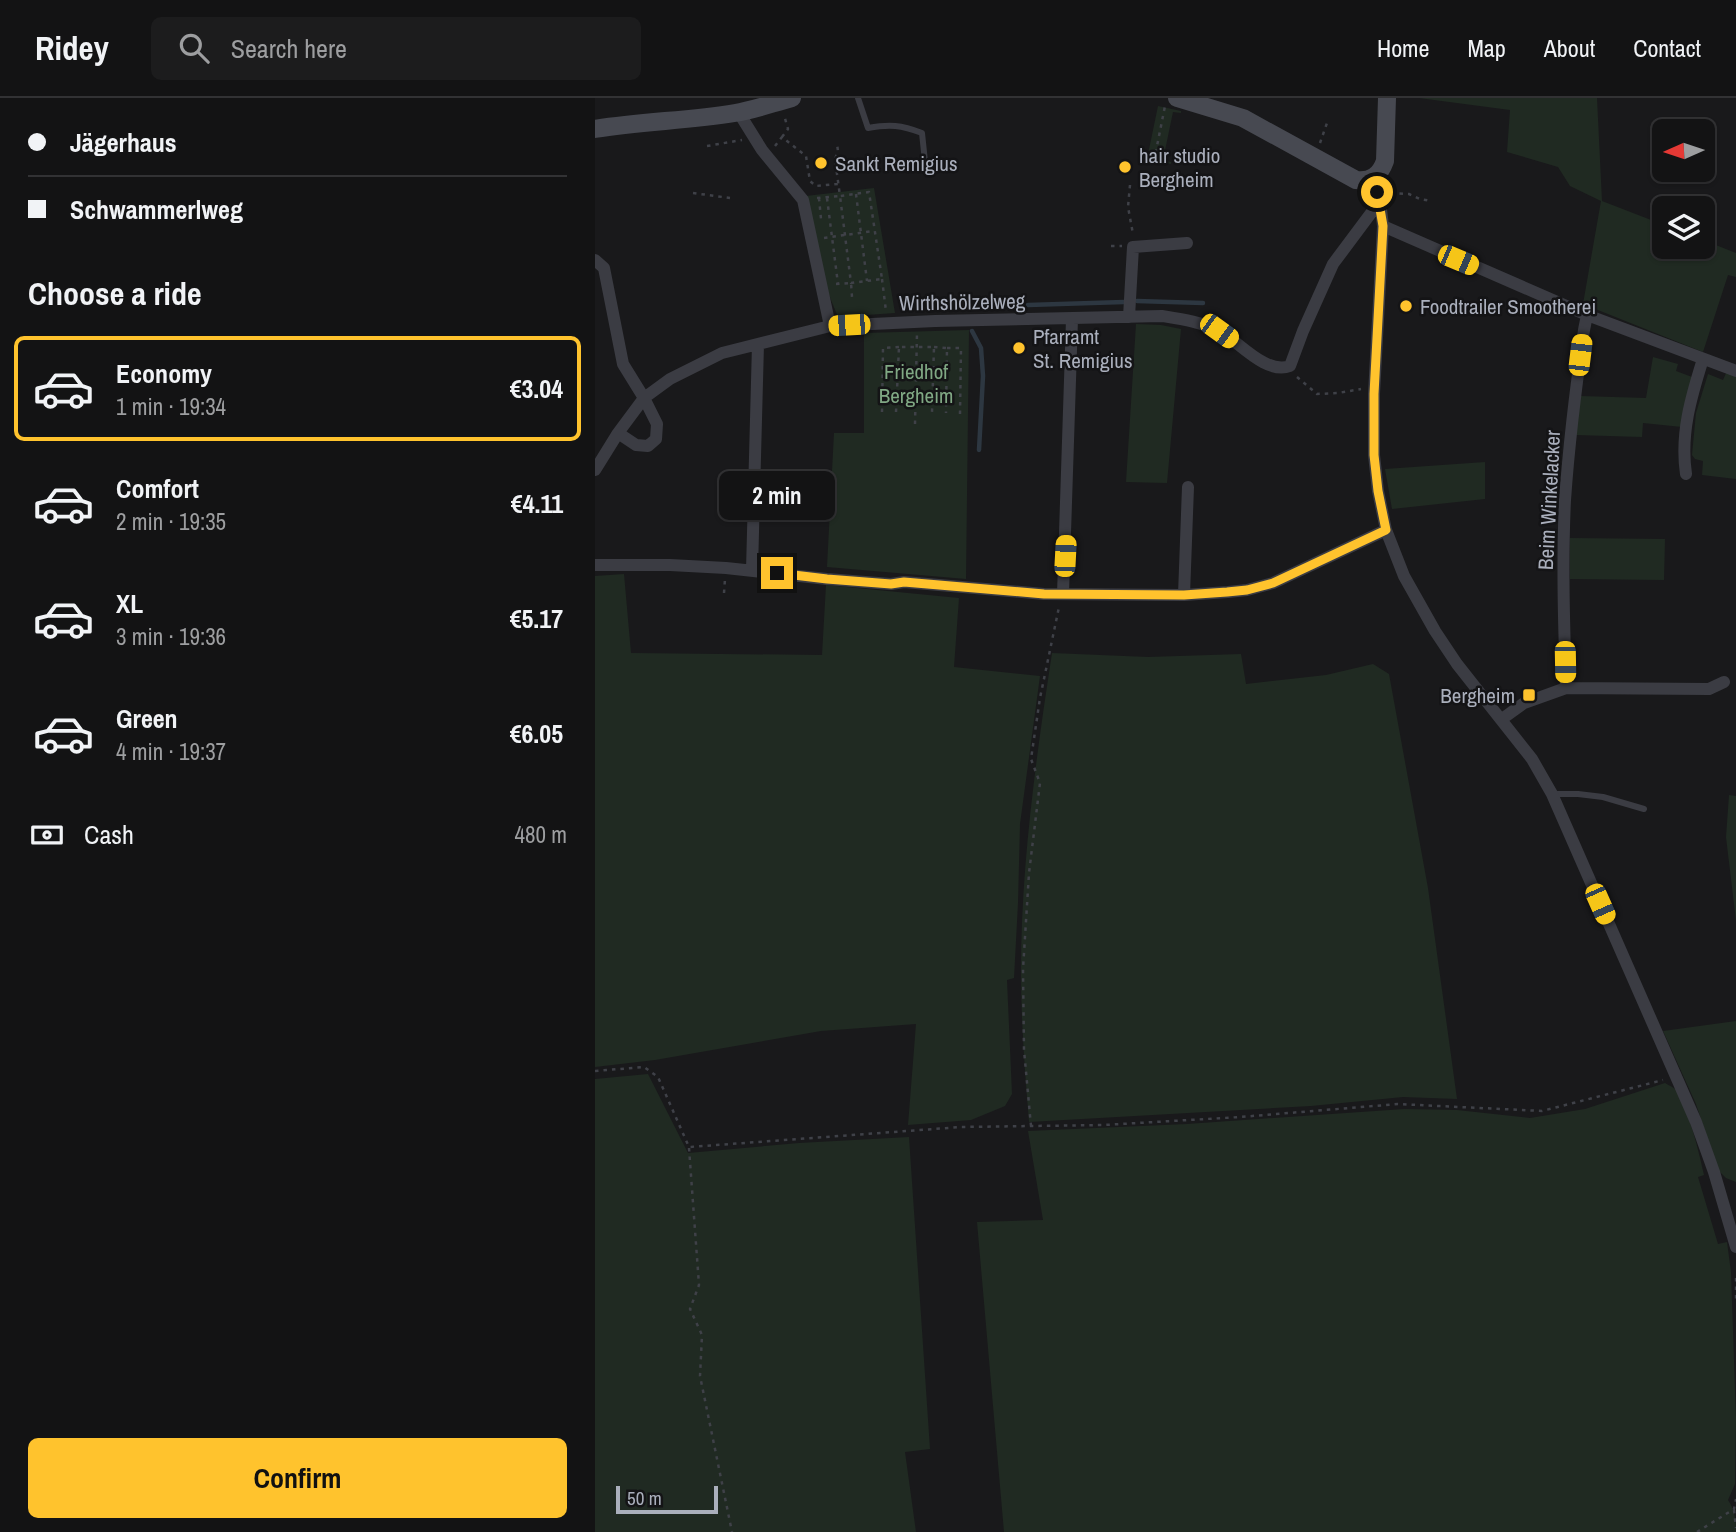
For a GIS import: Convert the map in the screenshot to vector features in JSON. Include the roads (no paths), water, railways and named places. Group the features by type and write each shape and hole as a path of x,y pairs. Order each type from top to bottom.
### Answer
{"street":[{"path":"595,129 629,123 739,113 792,98"},
{"path":"1177,98 1243,118 1377,190 1383,226 1374,455 1386,530 1404,576 1435,631 1457,664 1532,759 1552,794 1696,1122 1736,1247"},
{"path":"1382,244 1373,235 1354,234 1377,190 1385,161 1387,98"},
{"path":"739,113 762,150 803,200 830,326"},
{"path":"1383,226 1587,315 1736,371"},
{"name":"Wirthshölzelweg","path":"595,470 644,398 670,379 722,353 830,326 1162,316 1187,319 1219,331 1267,365 1287,367 1330,270 1354,234"},
{"path":"1129,317 1133,247 1187,243"},
{"path":"595,260 604,268 624,364 657,424 656,439 648,446 636,445 618,433"},
{"name":"Beim Winkelacker","path":"1566,688 1565,499 1570,432 1587,315"},
{"path":"1063,594 1072,319"},
{"path":"752,570 758,344"},
{"path":"1686,474 1684,457 1687,420 1703,359"},
{"path":"1184,595 1188,487"},
{"path":"595,565 670,565 752,570 840,580 891,584 904,582 1044,594 1184,595 1247,590 1273,583 1386,530"},
{"path":"1502,719 1524,704 1566,688 1709,689 1724,682"}],"lane":[{"path":"858,98 868,128 904,126 922,133 926,171"},
{"path":"1552,794 1603,797 1644,809"}],"waterway":[{"path":"1137,301 1203,303"},
{"path":"1028,305 1124,302"},
{"path":"972,309 972,306 1017,305"},
{"path":"972,331 981,348 983,376 979,450"}],"place":[{"name":"Sankt Remigius","path":"821,163"},
{"name":"hair studio Bergheim","path":"1125,167"},
{"name":"Foodtrailer Smootherei","path":"1406,306"},
{"name":"Pfarramt St. Remigius","path":"1019,348"},
{"name":"Bergheim","path":"1529,695"}],"park label":[{"name":"Friedhof Bergheim","path":"916,383"}]}
